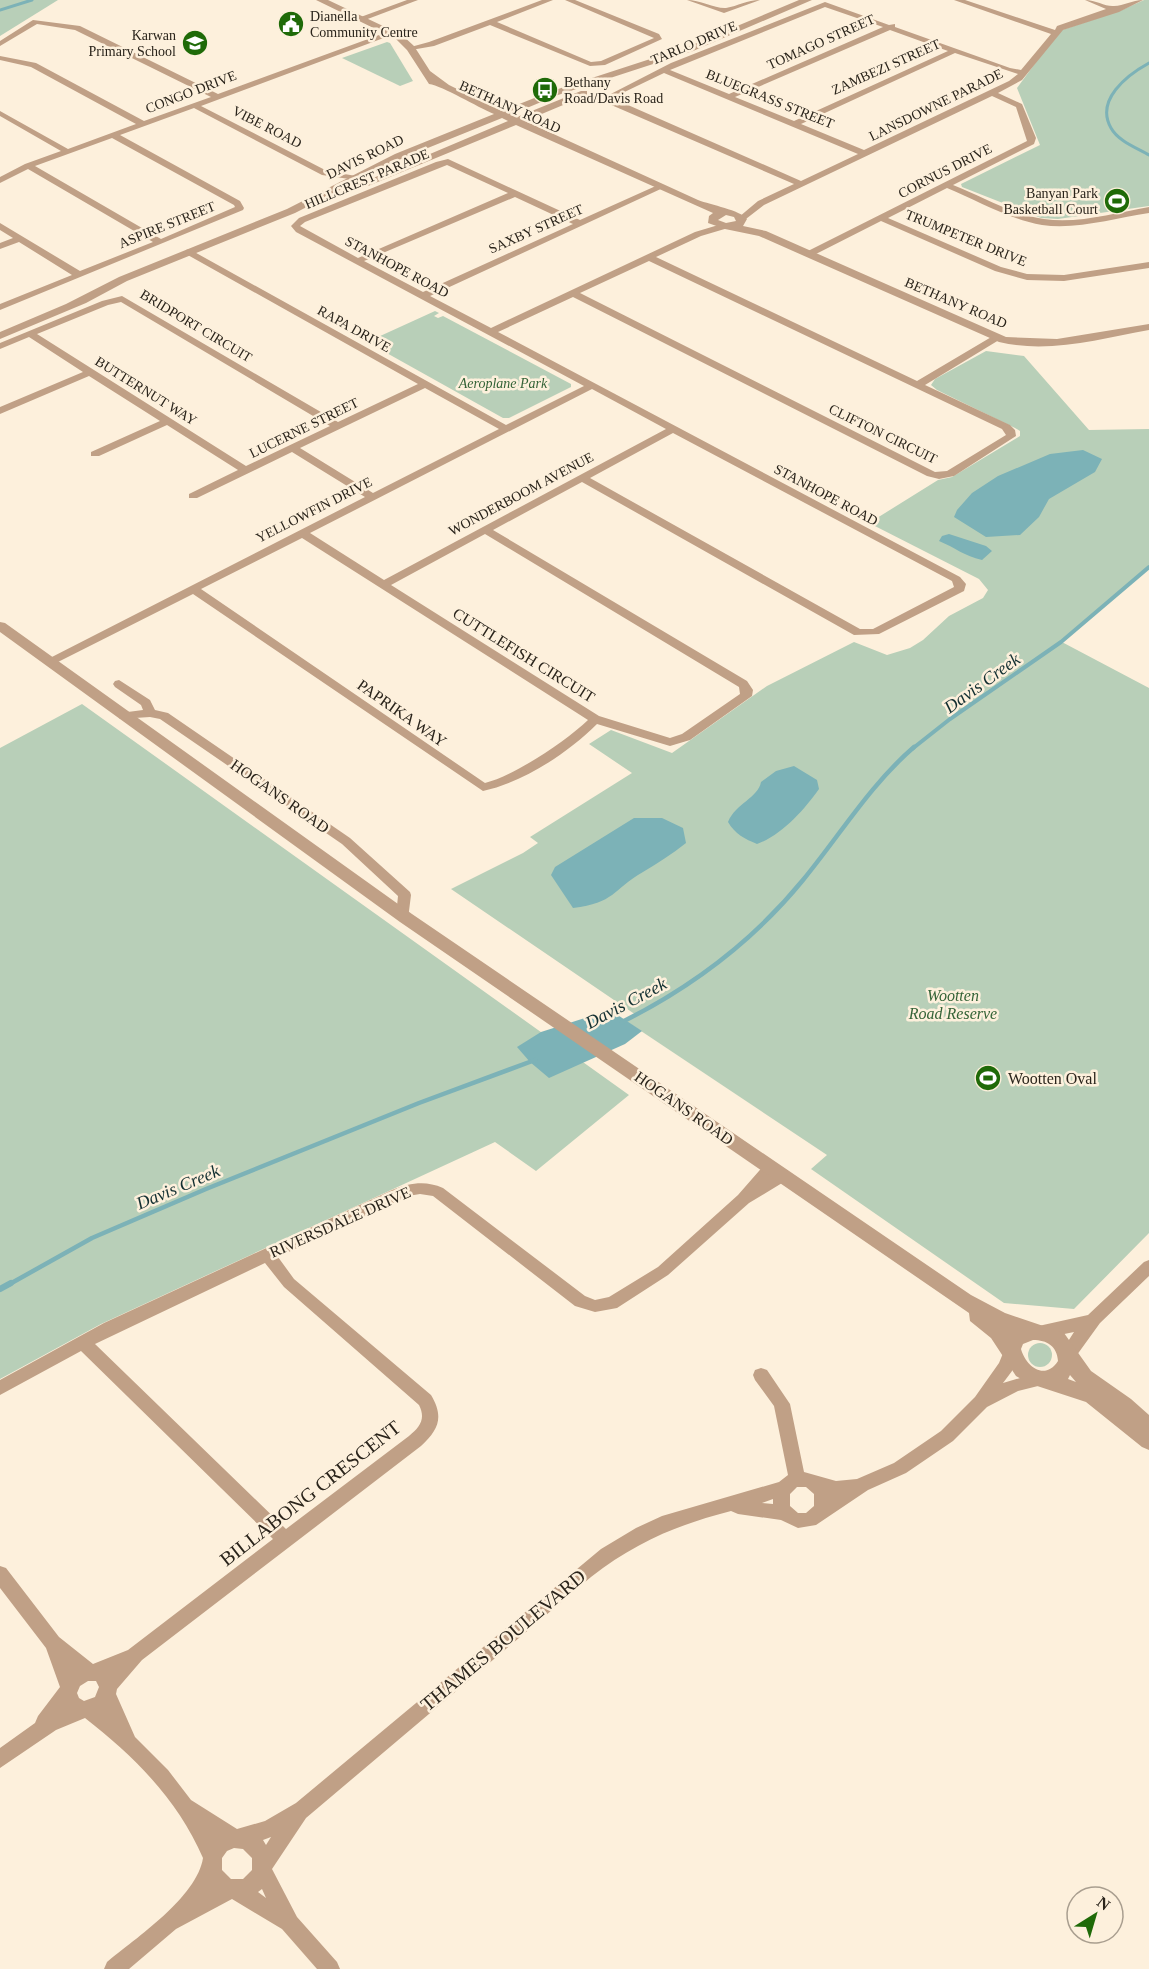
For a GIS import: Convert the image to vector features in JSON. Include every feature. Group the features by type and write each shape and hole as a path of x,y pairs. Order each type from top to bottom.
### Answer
{"street":[{"name":"BETHANY ROAD","path":"321,0 393,33 411,48 433,84 449,96 514,122 548,141 590,155 718,215 738,215 762,233 996,338 1016,343 1037,344 1149,327"},
{"path":"362,18 414,0"},
{"path":"411,48 430,44 549,0"},
{"path":"490,22 590,64 602,63 658,39 656,36 569,0"},
{"path":"691,0 724,11 756,0"},
{"name":"DAVIS ROAD","path":"0,334 26,330 71,305 807,0"},
{"path":"958,0 1054,32"},
{"path":"1089,0 1116,10"},
{"name":"LANSDOWNE PARADE","path":"718,215 761,203 1015,82 1054,32 1083,18 1116,10 1139,0"},
{"name":"TARLO DRIVE","path":"802,184 607,99 612,94 663,70 825,4 892,26"},
{"path":"0,44 36,22 77,28 218,97"},
{"path":"892,26 1024,73"},
{"name":"TOMAGO STREET","path":"729,97 892,26"},
{"name":"CONGO DRIVE","path":"0,180 28,166 393,33"},
{"name":"ZAMBEZI STREET","path":"794,124 956,50"},
{"name":"DAVIS ROAD","path":"192,254 270,220 392,159 576,85 678,54"},
{"path":"0,58 33,65 143,124"},
{"name":"BLUEGRASS STREET","path":"663,70 866,154"},
{"name":"CORNUS DRIVE","path":"809,254 1031,142 1032,138 1019,106 992,93"},
{"name":"VIBE ROAD","path":"195,106 326,173 353,178"},
{"path":"0,113 68,152"},
{"name":"ASPIRE STREET","path":"0,307 234,212 240,206 113,135"},
{"name":"HILLCREST PARADE","path":"296,226 302,220 442,163 455,164 581,224"},
{"path":"28,166 160,242"},
{"path":"326,173 334,181 335,188"},
{"path":"947,185 1025,217 1045,222 1065,222 1149,210"},
{"name":"SAXBY STREET","path":"422,296 661,187"},
{"path":"357,261 516,192"},
{"name":"LANSDOWNE PARADE","path":"742,220 761,203"},
{"name":"BETHANY ROAD","path":"718,215 714,223 762,233"},
{"path":"698,234 718,215"},
{"name":"TRUMPETER DRIVE","path":"881,218 998,268 1027,277 1054,279 1149,265"},
{"path":"491,332 698,234 738,224 742,220"},
{"path":"0,226 79,275"},
{"name":"STANHOPE ROAD","path":"296,226 298,230 956,579 960,584 960,589 875,632 858,633 582,478"},
{"path":"0,246 20,238"},
{"name":"RAPA DRIVE","path":"192,254 506,429"},
{"name":"CLIFTON CIRCUIT","path":"572,293 931,474 939,476 950,474 1011,436 1010,430 1006,427 649,256"},
{"name":"BRIDPORT CIRCUIT","path":"0,346 26,330 105,303 124,300 338,426"},
{"name":"BUTTERNUT WAY","path":"26,330 246,471"},
{"path":"917,385 996,338"},
{"path":"0,411 90,372"},
{"name":"LUCERNE STREET","path":"193,496 425,384"},
{"name":"YELLOWFIN DRIVE","path":"50,662 591,386"},
{"path":"95,454 168,421"},
{"name":"WONDERBOOM AVENUE","path":"382,585 673,429"},
{"path":"293,448 372,497"},
{"name":"CUTTLEFISH CIRCUIT","path":"302,533 595,719 670,742 686,737 746,696 747,690 742,684 485,530"},
{"name":"PAPRIKA WAY","path":"193,588 483,787 501,783 577,736 595,719"},
{"name":"HOGANS ROAD","path":"0,626 403,916 964,1301 998,1332 1012,1351"},
{"path":"119,684 146,703 150,712 124,716"},
{"name":"HOGANS ROAD","path":"150,712 168,718 360,852 405,895 403,916"},
{"name":"RIVERSDALE DRIVE","path":"0,1388 82,1342 410,1189 429,1188 447,1198 574,1297 587,1304 603,1306 617,1301 663,1271 776,1172"},
{"name":"BILLABONG CRESCENT","path":"92,1672 136,1654 415,1441 430,1425 432,1412 426,1400 281,1275 268,1254"},
{"path":"1041,1379 1059,1375 1066,1368 1068,1356 1076,1340 1094,1319 1149,1266"},
{"name":"HOGANS ROAD","path":"964,1301 1036,1332"},
{"path":"1094,1319 1017,1338 1012,1351 1014,1362 1022,1371 1093,1396 1149,1441"},
{"path":"1036,1332 1059,1340 1084,1377 1124,1405 1149,1428"},
{"path":"82,1342 286,1540"},
{"name":"THAMES BOULEVARD","path":"238,1838 269,1829 303,1810 610,1552 634,1537 666,1522 798,1484 836,1488 862,1485 882,1478 920,1456 947,1436 981,1402 1006,1366 1012,1351"},
{"path":"761,1375 784,1410 798,1484"},
{"name":"THAMES BOULEVARD","path":"981,1402 1015,1385 1041,1379"},
{"path":"1124,1405 1149,1414"},
{"path":"798,1484 820,1489 825,1499 822,1511 816,1517 804,1520 786,1513 780,1500 798,1484"},
{"name":"THAMES BOULEVARD","path":"822,1511 862,1485"},
{"name":"THAMES BOULEVARD","path":"724,1506 767,1509 786,1513"},
{"path":"0,1574 53,1643 92,1672 104,1676 128,1741"},
{"path":"53,1643 69,1688 71,1703 86,1710 128,1741 186,1806 205,1839 215,1879 290,1924"},
{"name":"BILLABONG CRESCENT","path":"108,1691 136,1654"},
{"path":"37,1730 78,1676 92,1672"},
{"path":"0,1759 37,1730 67,1714 100,1704 108,1691"},
{"path":"164,1927 233,1890 251,1884 262,1867 263,1857 259,1847 252,1841 238,1838 186,1806"},
{"name":"THAMES BOULEVARD","path":"262,1867 278,1841 303,1810"},
{"path":"114,1969 164,1927 196,1891 221,1846 238,1838"},
{"path":"262,1867 290,1924 330,1969"}],"green space":[{"path":"0,0 58,0 0,36"},
{"path":"1149,0 1149,206 1058,219 1041,218 962,187 961,184 1040,145 1017,88 1056,35 1062,30 1122,10"},
{"path":"387,42 390,43 413,81 400,86 342,58"},
{"name":"Aeroplane Park","path":"435,311 439,313 434,316 438,318 443,316 571,384 571,387 509,418 503,418 367,342"},
{"name":"Wootten Road Reserve","path":"986,351 1024,356 1089,430 1149,429 1149,567 1060,641 1149,688 1149,1233 1074,1309 1004,1303 811,1169 827,1155 626,1021 636,1015 451,889 523,853 538,843 530,837 632,773 589,744 611,730 672,753 767,686 854,642 887,655 910,648 923,640 949,616 983,598 988,590 979,579 869,523 938,480 952,477 1020,436 1020,431 1015,428 931,385 935,379"},
{"path":"82,704 629,1095 536,1171 495,1142 101,1324 0,1379 0,748"},
{"path":"1040,1343 1048,1347 1052,1355 1048,1363 1040,1367 1032,1363 1028,1355 1032,1347"}],"water":[{"path":"1083,450 1102,459 1095,472 1049,499 1039,517 1020,535 986,537 954,517 972,493 998,476 1050,454"},
{"path":"949,534 986,546 992,551 982,560 970,556 939,541 942,536"},
{"path":"794,766 817,780 819,789 806,805 784,828 757,844 737,833 728,822 736,810 756,792 761,782 776,771"},
{"path":"634,818 662,818 683,828 686,843 612,895 597,903 573,908 551,875 555,867"},
{"path":"610,1010 642,1031 625,1044 549,1078 517,1047 541,1032"}],"waterway":[{"path":"0,10 32,0"},
{"name":"Davis Creek","path":"1149,63 1123,81 1110,98 1107,108 1107,118 1114,133 1128,144 1149,155"},
{"name":"Davis Creek","path":"912,749 950,719 1061,642 1149,567"},
{"name":"Davis Creek","path":"622,1022 697,978 764,923 803,880 883,777 914,747"},
{"name":"Davis Creek","path":"8,1285 92,1238 206,1189 419,1103 535,1060"},
{"name":"Davis Creek","path":"0,1289 11,1283"}],"place":[{"name":"Dianella Community Centre","path":"291,24"},
{"name":"Karwan Primary School","path":"195,43"},
{"name":"Bethany Road/Davis Road","path":"545,90"},
{"name":"Banyan Park Basketball Court","path":"1117,201"},
{"name":"Wootten Oval","path":"988,1078"}]}
